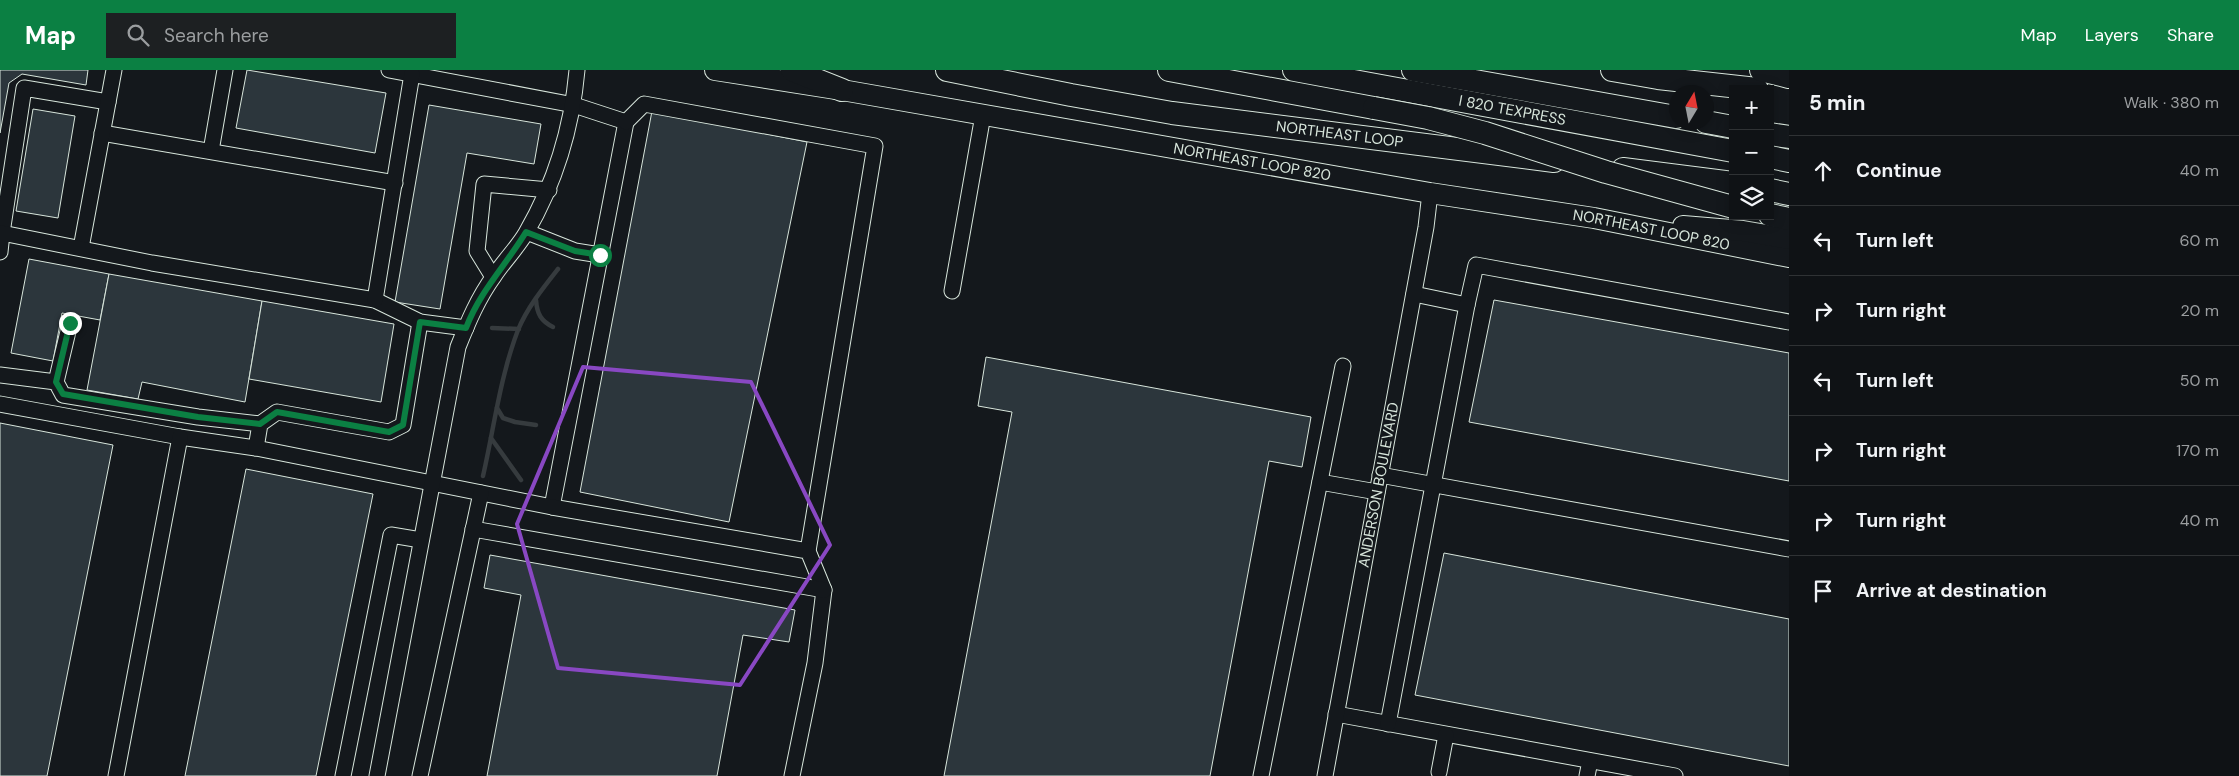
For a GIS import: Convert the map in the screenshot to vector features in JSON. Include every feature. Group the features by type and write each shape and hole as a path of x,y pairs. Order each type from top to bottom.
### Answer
{"highway":[{"path":"792,70 842,90"},
{"name":"NORTHEAST LOOP","path":"947,70 1071,96 1190,116 1729,183"},
{"path":"1169,70 1428,118 1485,133 1615,175 1729,206"},
{"name":"I 820 TEXPRESS","path":"1294,70 1729,150"},
{"name":"I 820 TEXPRESS","path":"1414,70 1669,116"},
{"path":"1612,70 1658,78 1729,86"},
{"path":"1761,70 1789,77"},
{"path":"1774,90 1789,91"},
{"path":"1714,123 1729,126"},
{"path":"1774,135 1789,137"},
{"path":"1774,158 1789,161"},
{"path":"1774,191 1789,194"},
{"path":"1774,216 1789,219"}],"main road":[{"name":"NORTHEAST LOOP 820","path":"715,70 983,114 1430,193 1594,218 1789,257"},
{"path":"1594,218 1743,231 1789,239"}],"street":[{"path":"80,248 114,70"},
{"path":"211,151 225,70"},
{"path":"389,70 574,105 626,122"},
{"path":"377,776 458,347 471,313 493,277 526,232 549,190 574,105 577,70"},
{"path":"375,300 412,74"},
{"path":"0,252 24,88 108,102"},
{"path":"552,507 626,122 644,104 874,146 808,551 824,590 815,663 792,776"},
{"path":"952,292 983,114"},
{"path":"102,133 395,183"},
{"path":"493,277 477,251 484,184 549,190"},
{"name":"ANDERSON BOULEVARD","path":"1325,776 1414,294 1430,193"},
{"path":"526,232 575,251 600,255"},
{"path":"2,233 152,263 375,300 420,322 466,328"},
{"path":"1388,724 1476,265 1789,322"},
{"path":"1414,294 1467,305"},
{"path":"70,323 56,382 63,394 198,417 260,424 277,412 389,432 403,425 420,322"},
{"path":"1261,776 1343,366"},
{"path":"0,375 56,382"},
{"path":"0,404 187,438 256,448 552,507 808,551"},
{"path":"116,776 187,438 198,417"},
{"path":"256,448 260,424"},
{"path":"1380,475 1789,549"},
{"path":"1320,482 1377,492"},
{"path":"420,776 481,493"},
{"path":"474,529 824,590"},
{"path":"342,776 391,535 422,540"},
{"path":"1336,714 1676,776"},
{"path":"1439,772 1446,735"},
{"path":"1588,776 1590,760"}],"highlighted area":[{"path":"583,367 751,382 830,545 740,685 558,668 517,524"}],"building":[{"path":"0,70 88,70 86,85 22,74 9,83 0,133"},
{"path":"247,70 386,93 375,153 236,128"},
{"path":"429,105 541,124 534,164 467,153 440,309 395,302"},
{"path":"33,109 75,116 58,218 16,211"},
{"path":"652,111 807,142 729,522 580,492"},
{"path":"29,259 109,274 100,320 62,313 53,361 11,353"},
{"path":"109,274 262,301 245,402 142,382 138,399 87,390"},
{"path":"1494,300 1789,353 1789,481 1469,422"},
{"path":"262,301 394,324 381,402 249,379"},
{"path":"986,357 1311,417 1302,467 1269,461 1210,776 944,776 1012,412 978,406"},
{"path":"0,423 113,445 47,776 0,776"},
{"path":"246,469 373,494 316,776 185,776"},
{"path":"1444,553 1789,619 1789,766 1415,695"},
{"path":"490,555 795,610 789,642 743,635 717,776 487,776 521,595 484,588"}],"waterway":[{"path":"483,476 506,366 518,330 531,306 558,269"},
{"path":"536,300 540,316 553,327"},
{"path":"492,328 519,329"},
{"path":"497,408 503,418 536,425"},
{"path":"491,438 521,480"}],"route":[{"path":"70,323 56,382 63,394 198,417 260,424 277,412 389,432 403,425 420,322 466,328 471,313 493,277 526,232 575,251 600,255"}]}
